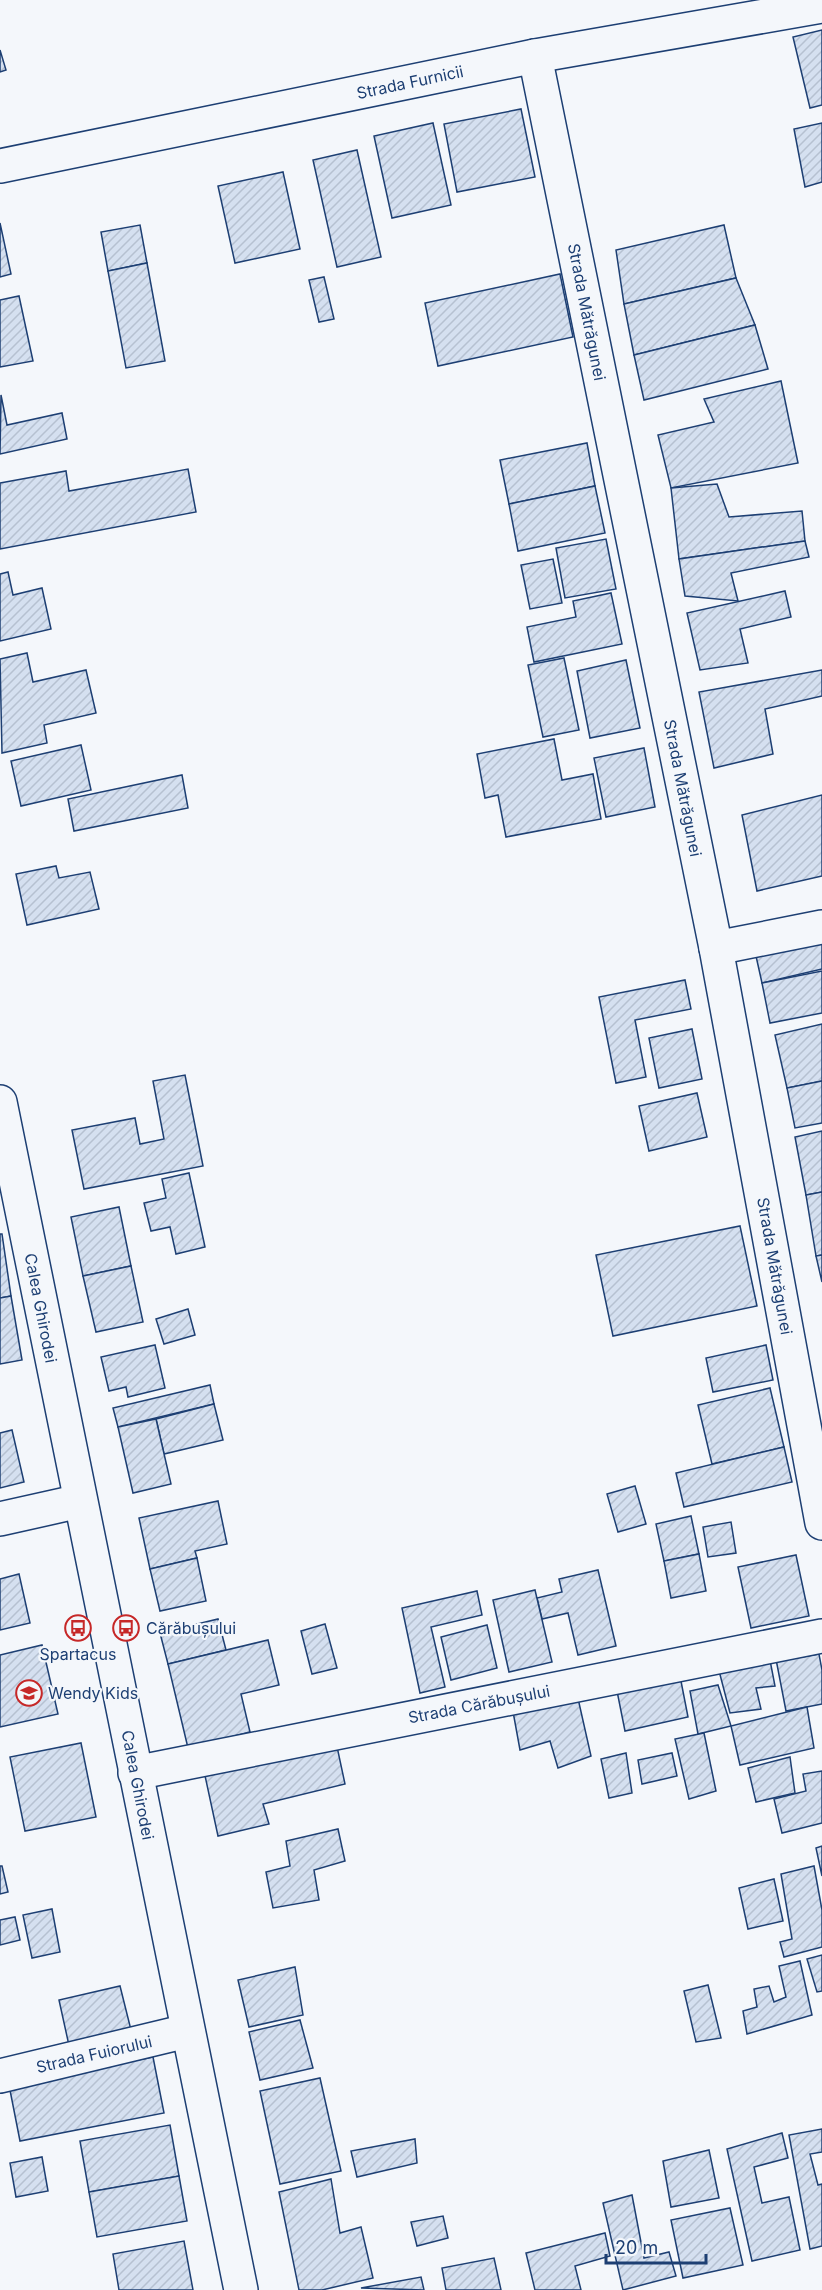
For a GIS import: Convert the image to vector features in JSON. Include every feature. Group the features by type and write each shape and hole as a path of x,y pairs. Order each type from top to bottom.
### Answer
{"street":[{"name":"Strada Furnicii","path":"0,166 535,56 822,6"},
{"name":"Strada Mătrăgunei","path":"535,56 716,948 822,1522"},
{"path":"716,948 822,927"},
{"name":"Calea Ghirodei","path":"0,1102 242,2290"},
{"path":"0,1519 80,1501"},
{"name":"Strada Cărăbușului","path":"135,1773 822,1636"},
{"name":"Strada Fuiorului","path":"0,2076 188,2031"}],"building":[{"path":"822,30 822,105 810,108 793,37"},
{"path":"0,50 6,70 0,72"},
{"path":"521,109 535,177 457,192 444,124"},
{"path":"433,123 451,205 392,218 374,136"},
{"path":"822,123 822,182 805,187 794,129"},
{"path":"357,150 381,257 337,267 313,160"},
{"path":"283,172 300,249 235,263 218,186"},
{"path":"0,223 11,274 0,277"},
{"path":"140,225 147,263 108,271 101,232"},
{"path":"724,225 736,278 624,304 616,250"},
{"path":"147,263 165,361 126,368 108,271"},
{"path":"560,274 573,337 438,366 425,303"},
{"path":"324,277 334,319 319,322 309,280"},
{"path":"736,278 755,325 634,355 624,304"},
{"path":"19,296 33,361 0,367 0,300"},
{"path":"755,325 768,369 644,400 634,355"},
{"path":"781,381 798,463 671,488 658,435 714,422 704,399"},
{"path":"1,395 7,425 62,413 67,439 0,454"},
{"path":"587,443 595,486 509,504 500,460"},
{"path":"188,469 196,512 0,549 0,483 66,471 69,491"},
{"path":"717,484 729,517 802,511 805,541 679,559 671,488"},
{"path":"595,486 605,533 518,551 509,504"},
{"path":"606,539 616,589 565,598 556,548"},
{"path":"805,541 809,557 731,573 738,601 685,596 679,559"},
{"path":"553,559 562,603 530,609 521,565"},
{"path":"8,572 13,595 42,588 51,629 0,641 0,574"},
{"path":"785,591 791,617 740,629 748,663 700,670 687,613"},
{"path":"611,593 622,644 534,662 527,627 576,617 573,601"},
{"path":"27,653 33,682 86,670 96,713 44,725 47,743 2,753 0,659"},
{"path":"564,658 579,730 543,737 528,665"},
{"path":"626,660 640,728 590,738 577,671"},
{"path":"822,670 822,696 765,709 773,754 714,768 699,692"},
{"path":"554,739 562,780 593,774 601,819 506,837 498,795 485,798 477,754"},
{"path":"81,745 91,790 21,806 11,761"},
{"path":"644,748 655,807 606,817 594,758"},
{"path":"182,775 188,808 74,831 68,799"},
{"path":"822,795 822,876 757,891 742,815"},
{"path":"56,866 59,878 90,872 99,909 27,925 16,874"},
{"path":"822,935 822,969 762,983 754,947"},
{"path":"822,971 822,1013 770,1023 762,983"},
{"path":"685,980 691,1009 635,1020 646,1077 616,1083 599,997"},
{"path":"822,1024 822,1081 787,1088 775,1035"},
{"path":"692,1029 702,1079 659,1088 649,1038"},
{"path":"185,1075 203,1166 84,1189 72,1130 135,1118 140,1144 164,1139 153,1081"},
{"path":"822,1081 822,1123 795,1128 787,1088"},
{"path":"697,1093 707,1137 649,1151 639,1106"},
{"path":"822,1131 822,1192 806,1195 795,1137"},
{"path":"189,1173 205,1247 176,1254 170,1227 151,1231 144,1203 166,1198 162,1179"},
{"path":"822,1192 822,1255 816,1256 806,1195"},
{"path":"119,1207 131,1266 83,1276 71,1217"},
{"path":"740,1226 757,1306 613,1336 596,1255"},
{"path":"0,1234 2,1234 11,1296 0,1298"},
{"path":"822,1255 822,1282 816,1256"},
{"path":"131,1266 143,1322 96,1332 83,1276"},
{"path":"11,1296 22,1360 0,1364 0,1298"},
{"path":"188,1309 195,1335 164,1344 156,1319"},
{"path":"155,1345 165,1388 128,1397 126,1387 109,1391 101,1357"},
{"path":"766,1345 773,1380 713,1392 706,1358"},
{"path":"210,1385 214,1404 118,1427 113,1408"},
{"path":"770,1388 784,1447 712,1464 698,1405"},
{"path":"214,1404 223,1440 164,1454 156,1419"},
{"path":"156,1419 171,1484 133,1493 118,1427"},
{"path":"12,1430 24,1482 0,1488 0,1433"},
{"path":"784,1447 792,1482 684,1507 676,1473"},
{"path":"635,1486 646,1524 618,1532 607,1494"},
{"path":"218,1501 227,1544 195,1551 197,1558 150,1569 139,1518"},
{"path":"691,1516 699,1554 664,1561 656,1524"},
{"path":"731,1522 736,1553 708,1557 703,1527"},
{"path":"699,1554 706,1591 671,1598 664,1561"},
{"path":"796,1555 809,1616 751,1628 738,1567"},
{"path":"197,1558 206,1601 160,1611 150,1569"},
{"path":"598,1570 616,1646 578,1655 568,1613 542,1619 537,1598 562,1592 559,1579"},
{"path":"19,1574 30,1623 0,1630 0,1579"},
{"path":"535,1590 552,1662 509,1672 493,1600"},
{"path":"477,1591 482,1615 431,1627 445,1687 420,1693 402,1608"},
{"path":"218,1619 226,1650 168,1664 160,1633"},
{"path":"325,1624 337,1668 312,1674 301,1631"},
{"path":"487,1625 497,1668 451,1680 441,1637"},
{"path":"268,1640 279,1685 241,1694 250,1732 188,1748 168,1664"},
{"path":"42,1645 58,1714 0,1727 0,1655"},
{"path":"775,1654 802,1657 819,1654 822,1670 822,1704 786,1711"},
{"path":"769,1655 775,1686 756,1688 761,1709 730,1713 717,1663"},
{"path":"679,1671 688,1717 625,1731 616,1686"},
{"path":"718,1685 731,1726 698,1734 690,1691"},
{"path":"577,1694 591,1756 558,1768 550,1741 520,1750 512,1706"},
{"path":"807,1707 814,1748 740,1765 731,1726"},
{"path":"704,1733 716,1791 689,1799 675,1739"},
{"path":"336,1742 345,1784 263,1804 269,1824 218,1836 204,1771"},
{"path":"81,1743 96,1817 25,1831 10,1757"},
{"path":"626,1753 632,1793 609,1798 601,1759"},
{"path":"672,1753 677,1776 642,1784 638,1760"},
{"path":"790,1757 795,1793 756,1802 748,1768"},
{"path":"822,1771 822,1823 782,1833 774,1799 806,1791 803,1774"},
{"path":"338,1829 345,1861 314,1870 319,1900 273,1908 266,1872 290,1866 286,1841"},
{"path":"822,1846 822,1876 816,1848"},
{"path":"0,1866 2,1866 8,1892 0,1894"},
{"path":"814,1866 822,1910 822,1947 784,1957 780,1942 792,1939 781,1874"},
{"path":"774,1879 783,1921 748,1929 739,1888"},
{"path":"52,1909 60,1952 32,1958 23,1915"},
{"path":"15,1917 20,1940 0,1945 0,1920"},
{"path":"822,1955 822,1991 817,1992 807,1959"},
{"path":"800,1961 812,2015 747,2034 743,2011 757,2007 754,1989 769,1986 774,2002 786,1997 779,1966"},
{"path":"295,1967 303,2015 249,2027 238,1980"},
{"path":"708,1985 721,2038 696,2042 684,1991"},
{"path":"120,1986 132,2034 70,2050 59,2000"},
{"path":"300,2020 313,2068 260,2080 249,2032"},
{"path":"153,2057 164,2113 20,2141 9,2085"},
{"path":"320,2078 341,2171 280,2184 260,2091"},
{"path":"170,2125 179,2176 89,2192 80,2141"},
{"path":"822,2129 822,2152 810,2154 818,2185 822,2184 822,2246 810,2249 789,2135"},
{"path":"782,2133 788,2158 754,2167 762,2203 789,2197 800,2250 752,2261 727,2149"},
{"path":"415,2139 417,2163 357,2177 351,2151"},
{"path":"709,2150 719,2198 671,2207 663,2161"},
{"path":"42,2157 48,2191 16,2197 10,2163"},
{"path":"179,2176 187,2221 97,2237 89,2192"},
{"path":"331,2179 340,2233 361,2227 373,2278 322,2290 299,2290 279,2192"},
{"path":"632,2195 644,2258 669,2252 676,2276 623,2290 603,2203"},
{"path":"730,2208 743,2265 683,2278 671,2220"},
{"path":"443,2216 448,2238 417,2246 411,2222"},
{"path":"605,2233 610,2256 575,2266 581,2290 535,2290 526,2253"},
{"path":"184,2241 193,2290 119,2290 113,2254"},
{"path":"494,2258 501,2290 446,2290 442,2268"},
{"path":"421,2277 424,2290 361,2288"}],"place":[{"name":"Spartacus","path":"78,1628"},
{"name":"Cărăbușului","path":"126,1628"},
{"name":"Wendy Kids","path":"29,1693"}]}
